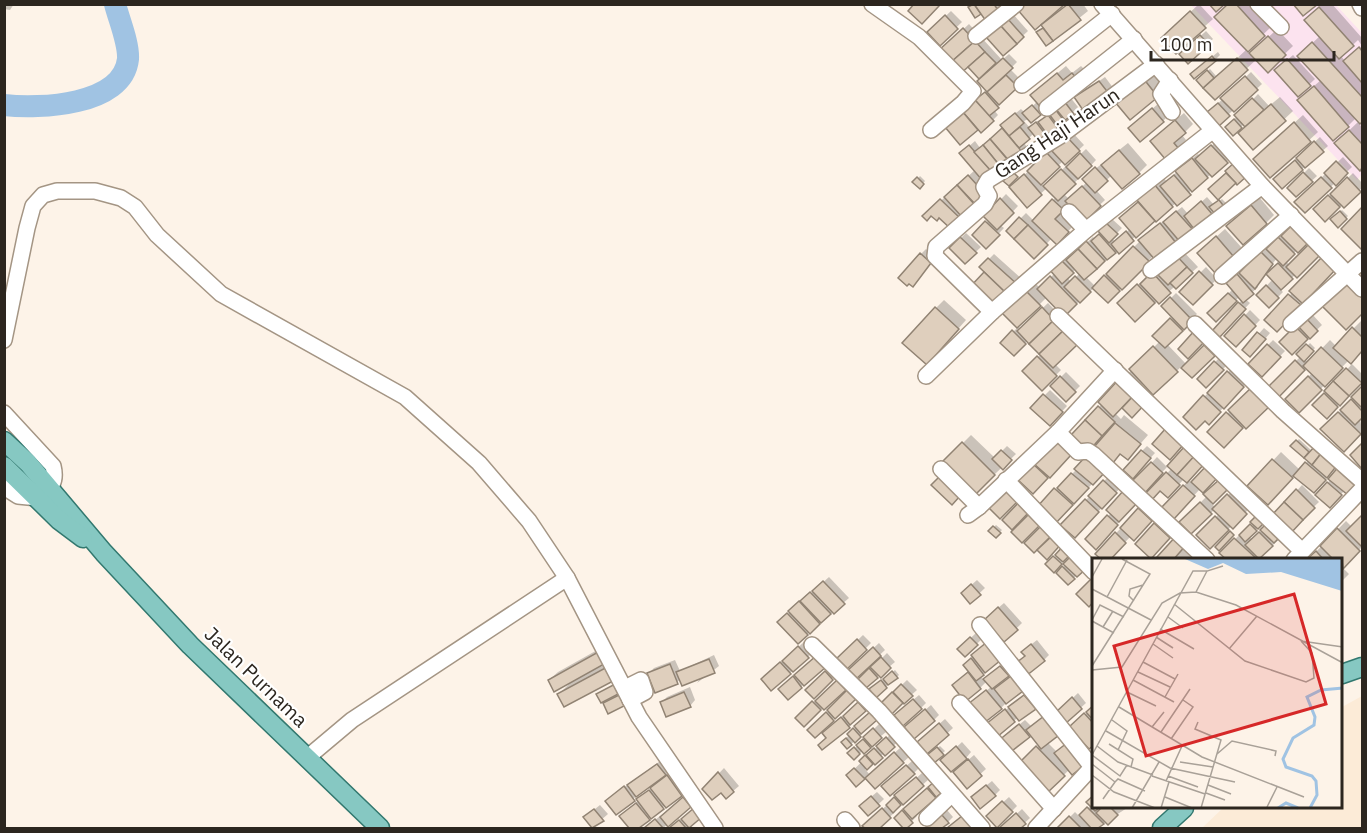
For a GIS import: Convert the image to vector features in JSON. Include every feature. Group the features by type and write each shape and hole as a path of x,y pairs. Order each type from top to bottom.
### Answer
{"main road":[{"name":"Jalan Purnama","path":"4,441 45,494 190,645 380,828"},
{"name":"Jalan Purnama","path":"4,466 45,494"},
{"path":"1343,673 1362,667"},
{"path":"1162,828 1182,809"}],"street":[{"path":"872,4 919,37 973,91 963,103 931,130"},
{"path":"976,36 1016,4"},
{"path":"1258,4 1281,27"},
{"path":"1022,85 1107,9 1262,186 1349,273 1362,289"},
{"path":"1047,108 1134,39"},
{"name":"Gang Haji Harun","path":"992,312 935,256 936,248 988,200 984,187 988,180 1060,136 1156,64"},
{"path":"1170,80 1161,94 1161,99 1172,112"},
{"path":"926,376 992,312 1086,230 1212,131"},
{"path":"1151,270 1262,186"},
{"path":"4,340 33,206 43,195 57,191 95,191 121,198 135,207 173,251 221,294 405,397 445,430 479,463 529,522 567,578 639,717 715,828"},
{"path":"1069,213 1086,230"},
{"path":"1222,276 1291,215"},
{"path":"1291,324 1362,261"},
{"path":"1058,316 1115,370 1298,555 1362,489"},
{"path":"1195,324 1283,411 1362,480"},
{"path":"941,469 974,511 1058,432 1115,370"},
{"path":"4,413 53,466 55,476 45,494 18,496 4,487"},
{"path":"1058,432 1078,452 1088,451 1094,454 1206,558"},
{"path":"1006,480 1092,570"},
{"path":"308,758 352,720 567,578"},
{"path":"980,626 1092,765"},
{"path":"812,645 879,711 982,828"},
{"path":"960,703 1054,809"},
{"path":"1036,828 1092,767"},
{"path":"927,818 951,795"}],"shaded area":[{"path":"1191,5 1336,5 1362,33 1362,174 1357,180"},
{"path":"1362,696 1362,828 1202,828 1222,809 1343,809 1343,706"}],"building":[{"path":"914,4 937,4 939,6 922,24 908,11"},
{"path":"974,4 981,14 975,18 968,7"},
{"path":"974,4 994,4 1001,15 988,24"},
{"path":"1023,4 1065,4 1035,30 1017,9"},
{"path":"1068,4 1081,20 1053,41 1041,25"},
{"path":"1209,4 1225,4 1216,12"},
{"path":"1228,4 1236,4 1265,36 1248,52 1214,17"},
{"path":"1293,4 1318,4 1303,16"},
{"path":"1319,7 1354,46 1339,59 1304,20"},
{"path":"1190,11 1206,28 1176,54 1161,38"},
{"path":"945,15 958,29 940,46 927,32"},
{"path":"1007,18 1024,37 1017,44 1000,25"},
{"path":"1000,25 1017,44 1003,56 986,37"},
{"path":"963,28 975,41 950,63 938,51"},
{"path":"1043,28 1053,41 1046,46 1036,32"},
{"path":"1200,35 1209,45 1188,64 1179,54"},
{"path":"1268,36 1286,55 1268,73 1249,53"},
{"path":"975,41 985,52 960,74 950,63"},
{"path":"1312,42 1362,97 1362,122 1360,124 1297,56"},
{"path":"1359,47 1362,51 1362,83 1343,61"},
{"path":"985,52 996,63 979,79 968,67"},
{"path":"1212,56 1216,61 1194,79 1190,74"},
{"path":"1003,58 1013,68 987,92 977,81"},
{"path":"1237,58 1248,70 1215,100 1203,88"},
{"path":"1287,59 1311,86 1298,97 1274,70"},
{"path":"1207,70 1214,78 1203,88 1196,80"},
{"path":"1057,73 1063,80 1072,73 1078,80 1043,110 1030,95"},
{"path":"1006,75 1018,87 999,105 987,92"},
{"path":"1245,76 1258,90 1234,112 1220,98"},
{"path":"1143,78 1158,97 1130,120 1115,102"},
{"path":"1099,81 1110,95 1085,113 1074,97"},
{"path":"1314,86 1349,127 1333,141 1297,100"},
{"path":"985,92 999,108 989,116 975,100"},
{"path":"1252,98 1264,110 1245,127 1234,115"},
{"path":"975,100 994,121 981,133 962,111"},
{"path":"1064,101 1074,114 1065,120 1055,108"},
{"path":"1218,103 1230,116 1219,126 1207,112"},
{"path":"1271,104 1286,121 1253,150 1238,133"},
{"path":"1032,105 1041,115 1031,123 1022,113"},
{"path":"1152,108 1164,122 1140,142 1128,128"},
{"path":"1055,109 1065,122 1068,119 1071,123 1061,130 1049,114"},
{"path":"962,111 978,130 960,145 945,127"},
{"path":"1015,113 1024,123 1009,136 1000,125"},
{"path":"1048,115 1060,131 1050,138 1038,122"},
{"path":"1234,119 1242,128 1233,136 1225,127"},
{"path":"1175,120 1186,133 1174,143 1179,149 1166,160 1150,141"},
{"path":"1036,122 1049,139 1041,144 1028,128"},
{"path":"1294,122 1311,142 1270,178 1253,159"},
{"path":"1020,127 1030,139 1019,148 1009,136"},
{"path":"1002,128 1023,153 1011,163 990,139"},
{"path":"1349,130 1362,144 1360,171 1334,143"},
{"path":"1067,137 1080,151 1065,165 1052,151"},
{"path":"990,139 1007,159 1000,166 983,145"},
{"path":"1314,141 1324,152 1305,168 1296,158"},
{"path":"969,145 992,172 982,180 959,153"},
{"path":"983,145 1000,166 992,172 974,152"},
{"path":"1211,145 1228,163 1212,177 1195,159"},
{"path":"1119,150 1140,174 1122,189 1101,165"},
{"path":"1046,152 1060,167 1041,185 1027,171"},
{"path":"1080,153 1092,166 1078,179 1066,167"},
{"path":"1192,158 1208,178 1192,192 1175,171"},
{"path":"1295,160 1303,170 1282,189 1273,179"},
{"path":"1336,161 1348,173 1336,186 1324,173"},
{"path":"1235,162 1247,176 1237,185 1225,171"},
{"path":"1095,167 1108,181 1095,193 1082,179"},
{"path":"1061,169 1076,184 1058,201 1043,186"},
{"path":"1012,171 1018,177 1009,186 1003,181"},
{"path":"1303,172 1313,182 1296,197 1287,188"},
{"path":"1226,173 1236,183 1218,200 1208,189"},
{"path":"1024,174 1042,195 1027,208 1009,187"},
{"path":"968,175 987,196 977,206 957,185"},
{"path":"1174,175 1191,195 1177,206 1160,186"},
{"path":"917,177 924,184 920,189 912,182"},
{"path":"1321,177 1332,188 1305,213 1294,202"},
{"path":"1347,177 1361,192 1344,208 1330,194"},
{"path":"1154,184 1173,207 1156,222 1136,199"},
{"path":"957,185 975,205 962,217 944,197"},
{"path":"1082,186 1101,206 1085,222 1065,201"},
{"path":"1328,195 1340,207 1325,222 1313,209"},
{"path":"1000,198 1014,213 997,230 983,216"},
{"path":"940,199 961,219 951,229 939,218 937,221 931,216 927,221 922,216"},
{"path":"1052,199 1064,210 1055,219 1069,232 1057,245 1032,221"},
{"path":"1219,200 1226,209 1217,216 1209,207"},
{"path":"1201,201 1212,214 1194,229 1184,216"},
{"path":"1138,202 1155,221 1136,238 1119,218"},
{"path":"1251,205 1267,224 1243,245 1226,226"},
{"path":"1362,207 1362,250 1341,229"},
{"path":"1176,211 1195,232 1181,243 1163,222"},
{"path":"1340,211 1347,219 1338,228 1330,219"},
{"path":"1019,217 1028,225 1014,239 1006,231"},
{"path":"985,221 1000,235 986,249 972,235"},
{"path":"1106,223 1118,234 1109,243 1098,231"},
{"path":"1160,223 1177,244 1156,261 1138,240"},
{"path":"1293,224 1310,241 1298,253 1281,236"},
{"path":"1028,225 1048,245 1034,259 1014,239"},
{"path":"1126,231 1134,241 1119,254 1111,244"},
{"path":"1099,234 1116,253 1107,260 1091,241"},
{"path":"1216,236 1234,257 1216,274 1197,253"},
{"path":"960,237 977,253 965,264 949,248"},
{"path":"1278,237 1295,254 1283,266 1266,249"},
{"path":"1086,241 1105,261 1097,269 1078,249"},
{"path":"1309,244 1320,255 1297,278 1286,267"},
{"path":"1133,246 1150,262 1122,290 1106,274"},
{"path":"1078,249 1097,269 1084,280 1066,260"},
{"path":"1260,251 1273,264 1255,289 1239,273"},
{"path":"920,253 931,263 913,287 909,284 907,286 898,278"},
{"path":"1175,254 1187,267 1168,285 1156,273"},
{"path":"1323,256 1336,269 1303,304 1289,291"},
{"path":"988,258 1018,285 1008,295 979,267"},
{"path":"1060,259 1074,273 1062,284 1049,269"},
{"path":"1278,263 1293,279 1281,290 1266,274"},
{"path":"1187,267 1193,273 1176,289 1170,283"},
{"path":"1199,271 1213,285 1193,305 1179,292"},
{"path":"984,272 1007,294 993,309 970,287"},
{"path":"1152,272 1171,293 1159,304 1140,284"},
{"path":"1237,274 1254,294 1243,303 1226,283"},
{"path":"1104,275 1120,291 1108,303 1092,288"},
{"path":"1050,276 1077,304 1064,317 1037,289"},
{"path":"1075,276 1091,292 1080,303 1064,287"},
{"path":"1346,281 1362,298 1362,314 1346,330 1321,305"},
{"path":"1137,284 1155,303 1135,322 1117,303"},
{"path":"1266,285 1279,298 1269,308 1256,295"},
{"path":"1023,288 1041,306 1017,328 1000,311"},
{"path":"1228,293 1237,301 1216,322 1207,313"},
{"path":"1288,294 1302,306 1277,332 1264,320"},
{"path":"1170,297 1193,321 1184,330 1161,306"},
{"path":"1238,302 1246,309 1219,338 1212,331"},
{"path":"935,307 959,329 927,365 902,343"},
{"path":"1042,307 1054,320 1029,344 1017,331"},
{"path":"1244,314 1256,326 1236,347 1224,336"},
{"path":"1305,317 1318,331 1310,339 1297,325"},
{"path":"1170,318 1183,331 1165,348 1152,336"},
{"path":"1054,320 1064,330 1039,354 1029,344"},
{"path":"1295,326 1308,339 1292,355 1279,342"},
{"path":"1352,327 1362,337 1362,351 1351,364 1333,348"},
{"path":"1012,330 1026,344 1014,356 1000,343"},
{"path":"1064,330 1078,344 1053,368 1039,354"},
{"path":"1195,330 1206,340 1188,359 1178,349"},
{"path":"1257,332 1266,339 1250,357 1242,350"},
{"path":"1267,344 1281,357 1262,377 1248,364"},
{"path":"1306,344 1314,351 1304,362 1296,354"},
{"path":"1204,345 1215,356 1192,378 1181,368"},
{"path":"1153,346 1178,372 1153,395 1129,369"},
{"path":"1321,347 1343,368 1325,387 1303,366"},
{"path":"1037,356 1057,376 1042,391 1022,371"},
{"path":"1295,360 1305,370 1277,399 1266,389"},
{"path":"1214,361 1224,370 1206,388 1197,379"},
{"path":"1346,368 1362,383 1349,396 1333,381"},
{"path":"1227,371 1244,387 1224,409 1207,393"},
{"path":"1060,376 1076,392 1066,402 1050,386"},
{"path":"1308,376 1322,390 1299,413 1285,399"},
{"path":"1120,378 1136,393 1113,417 1098,402"},
{"path":"1333,381 1349,396 1340,406 1324,391"},
{"path":"1253,386 1271,405 1246,429 1228,410"},
{"path":"1362,386 1362,408 1351,397"},
{"path":"1136,393 1146,403 1132,418 1122,408"},
{"path":"1324,393 1338,407 1327,419 1312,405"},
{"path":"1043,394 1063,412 1050,426 1030,408"},
{"path":"1203,395 1221,412 1209,425 1205,421 1196,430 1183,417"},
{"path":"1351,399 1362,411 1362,418 1355,425 1340,410"},
{"path":"1098,406 1115,422 1102,436 1085,420"},
{"path":"1226,412 1243,428 1224,448 1207,432"},
{"path":"1338,412 1361,434 1344,452 1320,429"},
{"path":"1085,420 1102,436 1089,451 1071,435"},
{"path":"1115,423 1141,444 1128,460 1120,454 1113,463 1094,447"},
{"path":"1166,428 1184,444 1170,460 1152,444"},
{"path":"1055,440 1071,455 1050,478 1033,463"},
{"path":"1296,440 1309,452 1304,458 1290,446"},
{"path":"962,442 995,475 975,495 942,462"},
{"path":"1362,443 1362,469 1350,455"},
{"path":"1316,445 1323,451 1312,465 1304,458"},
{"path":"1184,447 1195,456 1177,475 1167,466"},
{"path":"1001,450 1012,460 1003,470 992,459"},
{"path":"1141,450 1151,458 1133,479 1123,470"},
{"path":"1323,451 1338,464 1327,478 1312,465"},
{"path":"1197,453 1206,462 1187,483 1177,475"},
{"path":"1087,455 1106,471 1093,485 1074,469"},
{"path":"1272,459 1293,478 1268,505 1247,486"},
{"path":"1151,462 1163,473 1144,494 1131,482"},
{"path":"1305,462 1326,480 1314,493 1293,476"},
{"path":"1032,463 1048,478 1033,494 1017,479"},
{"path":"1208,464 1220,475 1203,493 1191,482"},
{"path":"1340,465 1359,482 1348,495 1328,479"},
{"path":"1166,472 1180,485 1168,498 1160,491 1150,502 1143,496"},
{"path":"1071,473 1089,488 1074,504 1057,488"},
{"path":"940,476 960,496 952,505 931,485"},
{"path":"1220,479 1229,488 1213,504 1203,494"},
{"path":"1103,480 1117,493 1102,509 1088,496"},
{"path":"1327,482 1342,495 1330,508 1315,495"},
{"path":"1183,485 1195,496 1174,519 1161,508"},
{"path":"1007,487 1020,499 1000,519 988,507"},
{"path":"1054,488 1073,505 1055,524 1037,507"},
{"path":"1296,489 1315,508 1303,520 1284,502"},
{"path":"1124,490 1137,503 1119,522 1106,510"},
{"path":"1227,494 1247,514 1233,529 1212,509"},
{"path":"1085,499 1099,512 1075,538 1060,525"},
{"path":"1020,501 1030,511 1012,530 1002,520"},
{"path":"1200,502 1212,514 1191,534 1179,522"},
{"path":"1284,502 1303,520 1291,533 1272,515"},
{"path":"1138,508 1152,521 1134,541 1120,528"},
{"path":"1031,512 1042,523 1022,543 1011,532"},
{"path":"1260,512 1268,519 1258,529 1250,522"},
{"path":"1107,515 1118,525 1096,550 1085,539"},
{"path":"1362,515 1362,547 1346,531"},
{"path":"1215,516 1229,530 1210,549 1196,535"},
{"path":"1268,522 1282,535 1274,543 1260,530"},
{"path":"1154,523 1170,538 1152,558 1135,544"},
{"path":"1043,524 1053,534 1034,553 1024,543"},
{"path":"1250,524 1257,531 1245,542 1239,535"},
{"path":"993,526 1001,533 996,538 988,531"},
{"path":"1337,528 1360,551 1343,569 1343,558 1332,558 1320,546"},
{"path":"1230,531 1234,535 1219,551 1215,547"},
{"path":"1115,532 1126,543 1112,558 1100,558 1095,554"},
{"path":"1259,532 1273,546 1258,558 1245,545"},
{"path":"1053,535 1062,543 1047,560 1037,550"},
{"path":"1177,535 1187,544 1175,558 1157,557"},
{"path":"1234,538 1256,558 1225,558 1219,553"},
{"path":"1065,544 1073,552 1063,562 1055,555"},
{"path":"1316,551 1322,558 1308,558"},
{"path":"1074,553 1088,567 1077,577 1063,564"},
{"path":"1053,556 1062,564 1054,573 1045,564"},
{"path":"1062,566 1075,579 1068,585 1056,573"},
{"path":"1092,578 1092,603 1089,607 1076,594"},
{"path":"823,581 845,604 834,614 812,591"},
{"path":"971,584 981,595 970,604 961,593"},
{"path":"810,592 831,614 821,623 800,601"},
{"path":"799,601 820,624 810,634 788,611"},
{"path":"998,607 1018,630 1004,642 984,620"},
{"path":"787,613 808,635 798,644 777,622"},
{"path":"970,637 978,645 965,657 957,649"},
{"path":"857,639 867,650 846,670 836,659"},
{"path":"987,642 1001,660 985,673 971,655"},
{"path":"1031,644 1045,661 1026,676 1016,663 1025,656 1021,652"},
{"path":"798,646 809,658 793,672 782,661"},
{"path":"873,647 881,656 855,680 847,671"},
{"path":"600,651 606,663 554,692 548,680"},
{"path":"816,656 826,667 804,686 794,675"},
{"path":"881,657 891,668 881,678 870,667"},
{"path":"971,658 984,675 976,681 963,665"},
{"path":"709,659 715,673 682,686 676,672"},
{"path":"780,662 791,674 771,691 761,679"},
{"path":"670,664 678,684 655,693 647,673"},
{"path":"609,666 617,679 564,707 557,694"},
{"path":"1000,666 1009,676 992,689 983,679"},
{"path":"869,668 878,678 866,688 858,679"},
{"path":"825,671 833,680 814,699 805,690"},
{"path":"892,671 898,678 888,685 883,679"},
{"path":"968,672 981,689 965,702 952,685"},
{"path":"793,676 802,688 788,700 778,689"},
{"path":"1011,676 1023,691 1006,704 994,689"},
{"path":"837,680 846,690 824,710 815,701"},
{"path":"881,680 887,688 876,698 869,689"},
{"path":"619,682 624,691 601,703 596,694"},
{"path":"901,684 913,696 904,704 893,692"},
{"path":"847,690 856,699 835,719 827,710"},
{"path":"986,690 1002,709 984,723 968,704"},
{"path":"625,692 630,703 608,714 603,703"},
{"path":"684,692 691,707 666,717 660,702"},
{"path":"892,692 903,703 892,714 881,703"},
{"path":"1024,695 1036,709 1019,721 1008,707"},
{"path":"1072,697 1082,709 1065,724 1055,713"},
{"path":"913,699 922,709 903,726 894,715"},
{"path":"812,701 821,710 804,727 795,718"},
{"path":"858,702 866,711 850,725 843,716"},
{"path":"1092,707 1092,719 1086,712"},
{"path":"925,709 935,721 914,739 904,727"},
{"path":"1005,709 1015,722 997,737 986,724"},
{"path":"826,712 834,721 815,738 807,730"},
{"path":"870,712 877,720 861,734 854,726"},
{"path":"1084,713 1092,722 1092,747 1089,749 1069,727"},
{"path":"1044,716 1059,735 1041,749 1026,730"},
{"path":"841,717 850,728 822,750 818,745 826,738 822,733"},
{"path":"939,723 949,735 927,754 917,742"},
{"path":"1019,724 1030,737 1008,754 998,741"},
{"path":"853,728 861,737 855,743 847,734"},
{"path":"873,728 882,738 872,747 863,737"},
{"path":"886,737 895,747 885,756 876,746"},
{"path":"846,738 852,745 847,749 841,742"},
{"path":"863,739 871,748 864,754 856,745"},
{"path":"1067,743 1085,765 1072,775 1054,753"},
{"path":"956,746 967,759 951,772 940,760"},
{"path":"1036,746 1065,776 1047,793 1019,763"},
{"path":"854,747 860,754 854,760 847,753"},
{"path":"937,747 944,755 934,763 927,755"},
{"path":"874,748 883,758 875,765 866,755"},
{"path":"894,752 904,763 875,789 865,778"},
{"path":"865,755 873,764 867,770 859,761"},
{"path":"968,759 982,776 967,789 953,772"},
{"path":"657,764 666,775 636,797 627,785"},
{"path":"906,765 915,774 890,796 881,786"},
{"path":"854,768 865,779 856,787 846,775"},
{"path":"718,772 734,792 726,799 721,793 712,800 702,789"},
{"path":"667,775 682,796 666,808 650,788"},
{"path":"916,777 924,786 903,805 894,795"},
{"path":"934,782 943,792 936,797 928,787"},
{"path":"986,785 996,796 980,809 971,797"},
{"path":"624,786 635,801 616,815 605,801"},
{"path":"927,788 936,798 912,819 903,809"},
{"path":"649,790 664,809 651,819 636,799"},
{"path":"871,796 880,806 868,816 859,806"},
{"path":"683,797 691,807 668,827 660,817"},
{"path":"894,797 901,805 893,813 886,805"},
{"path":"1092,797 1092,808 1086,802"},
{"path":"1002,801 1013,812 997,828 986,816"},
{"path":"636,803 650,820 639,828 629,828 619,816"},
{"path":"1087,807 1104,824 1098,828 1091,828 1079,815"},
{"path":"694,808 702,817 689,828 681,819"},
{"path":"882,808 891,818 880,828 862,826"},
{"path":"594,809 604,821 592,828 583,817"},
{"path":"1100,809 1112,809 1118,815 1108,825 1096,813"},
{"path":"902,810 913,823 907,828 903,828 894,818"},
{"path":"1016,813 1026,824 1021,828 999,828"},
{"path":"941,814 949,823 942,828 925,828"},
{"path":"962,816 973,828 947,828"},
{"path":"1069,816 1081,828 1057,828"},
{"path":"655,819 663,828 644,828"},
{"path":"679,820 686,828 669,828"}],"waterway":[{"path":"4,105 57,105 96,95 111,87 123,75 128,59 115,4"}]}
